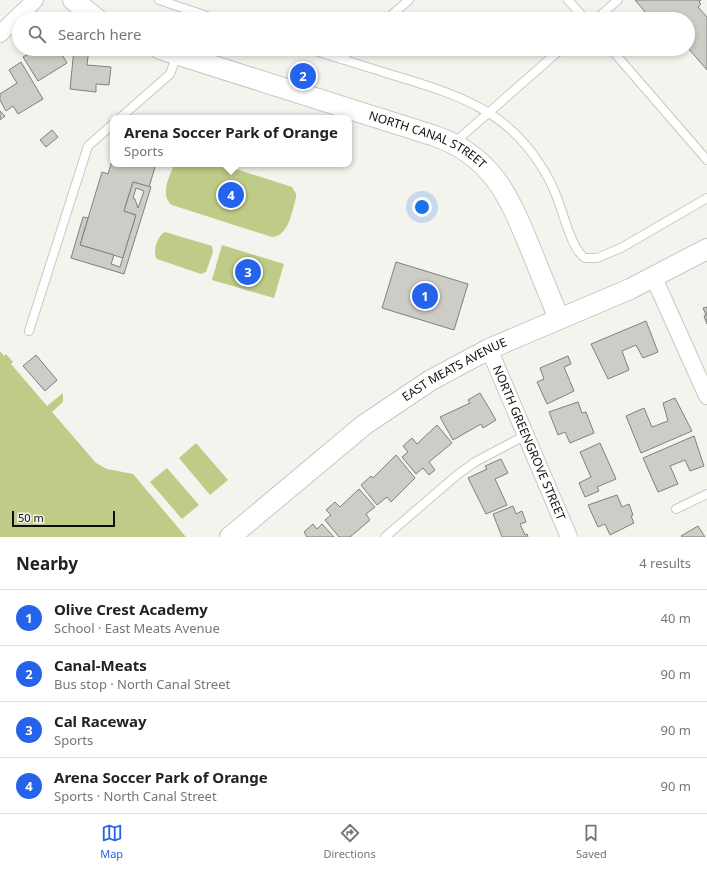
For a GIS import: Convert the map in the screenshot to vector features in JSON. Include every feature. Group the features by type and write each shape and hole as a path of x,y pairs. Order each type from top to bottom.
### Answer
{"street":[{"path":"23,12 35,0"},
{"path":"73,0 88,12"},
{"path":"0,34 12,22"},
{"name":"NORTH CANAL STREET","path":"181,56 428,133 454,143 480,161 505,191 559,319"},
{"name":"EAST MEATS AVENUE","path":"230,537 374,417 431,380 489,349 593,306 654,278 707,249"},
{"path":"654,278 707,396"},
{"name":"NORTH GREENGROVE STREET","path":"489,349 569,537"}],"lane":[{"path":"159,0 195,12"},
{"path":"395,12 409,0"},
{"path":"568,0 579,12"},
{"path":"604,12 618,0"},
{"path":"123,115 170,74 168,56"},
{"path":"331,56 448,91 489,112 518,136 541,165 556,194 577,249 585,258 597,258 621,248 707,198"},
{"path":"341,59 344,56"},
{"path":"454,143 553,56"},
{"path":"617,56 707,160"},
{"path":"29,331 88,146 110,127"},
{"path":"385,537 469,466 526,435"},
{"path":"676,508 707,494"}],"green space":[{"path":"173,167 229,167 292,187 296,194 296,198 286,228 278,236 272,237 172,205 166,196 168,180"},
{"path":"165,232 212,246 213,252 206,272 201,274 157,259 155,252 156,244"},
{"path":"222,245 284,264 274,298 212,280"},
{"path":"0,351 4,356 6,354 13,362 11,364 47,406 63,393 63,402 52,412 96,463 107,469 133,474 186,537 0,537"},
{"path":"196,443 228,480 210,495 179,458"},
{"path":"167,468 199,505 182,519 150,482"}],"building":[{"path":"635,0 701,0 699,2 701,4 698,7 707,17 707,70 695,56 695,12 645,12"},
{"path":"63,56 67,63 38,81 23,57"},
{"path":"73,56 88,56 87,65 111,67 109,85 96,84 96,92 70,89"},
{"path":"21,62 43,99 18,114 13,106 6,111 0,100 0,94 17,83 9,70"},
{"path":"0,111 5,116 0,120"},
{"path":"52,130 58,137 46,147 40,140"},
{"path":"110,167 155,167 149,187 133,182 124,211 136,215 123,258 80,245 102,172 108,174"},
{"path":"133,182 151,187 124,274 71,258 83,217 88,218 80,245 114,255 111,264 120,267 136,215 124,211","holes":["136,188 144,191 138,208 135,199 133,198"]},
{"path":"396,262 468,284 454,330 382,308"},
{"path":"707,307 707,324 704,316 706,315 703,308"},
{"path":"646,321 658,352 643,358 636,345 622,351 629,370 608,379 591,344"},
{"path":"36,355 57,380 45,391 23,366"},
{"path":"568,356 571,364 564,367 574,391 547,404 537,382 544,379 540,368"},
{"path":"480,393 496,420 483,428 481,424 453,440 440,417 470,403 468,400"},
{"path":"675,398 692,431 641,453 626,416 644,408 652,427 668,421 663,403"},
{"path":"578,402 582,413 586,412 594,433 570,443 565,432 558,435 549,412"},
{"path":"437,425 452,443 429,462 435,470 429,475 423,468 416,474 402,457 408,452 403,446 412,438 417,444"},
{"path":"694,436 704,466 690,471 685,460 670,466 678,484 658,492 643,458"},
{"path":"600,443 616,479 597,487 599,491 585,497 579,483 591,477 580,452"},
{"path":"396,455 415,478 391,502 387,497 377,505 361,485 371,476 373,478"},
{"path":"501,459 508,473 495,479 507,505 486,514 468,478 487,469 485,466"},
{"path":"359,489 375,507 366,514 370,520 350,537 339,537 325,520 331,515 326,510 335,502 340,507"},
{"path":"617,495 622,507 629,504 634,523 610,535 605,524 598,527 588,505"},
{"path":"513,506 516,514 522,511 526,522 520,524 525,535 527,534 528,537 502,537 493,514"},
{"path":"313,524 317,529 322,524 334,537 307,537 304,532"},
{"path":"698,526 705,537 681,536"}],"place":[{"name":"Canal-Meats","path":"303,76"},
{"name":"Arena Soccer Park of Orange","path":"231,195"},
{"name":"Cal Raceway","path":"248,272"},
{"name":"Olive Crest Academy","path":"425,296"}]}
